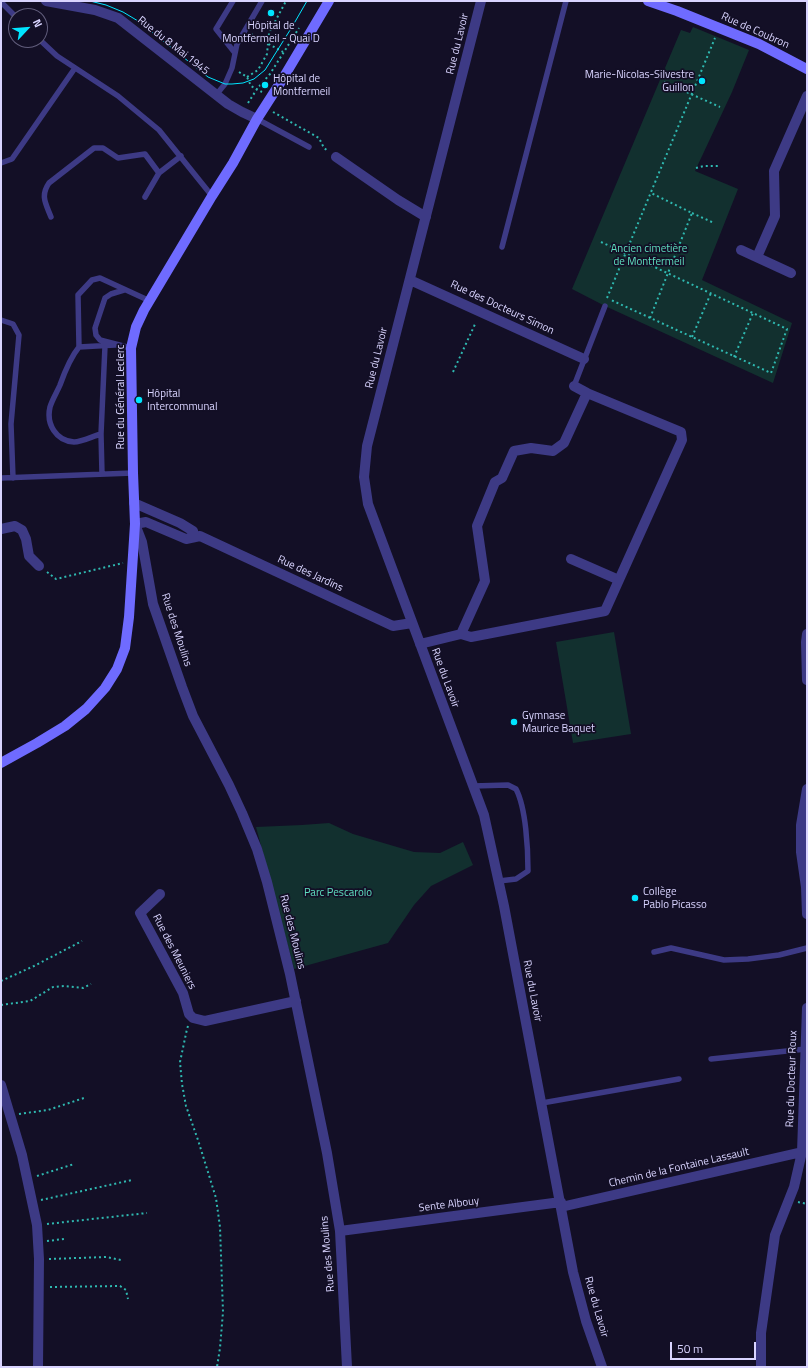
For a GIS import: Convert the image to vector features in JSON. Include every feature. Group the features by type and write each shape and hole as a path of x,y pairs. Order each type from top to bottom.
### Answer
{"street":[{"name":"Rue du 8 Mai 1945","path":"46,1 95,10 118,18 235,109 257,119"},
{"name":"Rue du Général Leclerc","path":"1,762 38,743 65,726 86,709 105,688 117,669 125,648 130,617 135,524 131,348 136,327 144,310 212,196 234,163 257,119 329,1"},
{"name":"Rue du Lavoir","path":"481,1 368,446 364,477 368,504 484,815 499,881 573,1272 586,1321 602,1367"},
{"name":"Rue de Coubron","path":"648,1 760,44 807,69"},
{"path":"757,257 775,216 774,170 807,96"},
{"path":"336,157 398,200 426,217"},
{"path":"741,250 791,273"},
{"name":"Rue des Docteurs Simon","path":"410,280 584,359"},
{"path":"420,644 461,634 471,637 605,611 682,440 681,432 587,393 574,386"},
{"path":"461,634 485,581 477,526 495,482 502,478 514,451 531,448 553,451 564,443 587,393"},
{"name":"Rue des Jardins","path":"134,504 180,523 197,533 393,626 412,623"},
{"name":"Rue des Jardins","path":"135,524 146,522 186,539 197,533"},
{"name":"Rue des Moulins","path":"135,524 142,542 153,604 182,687 194,716 242,812 268,882 296,1001 327,1153 340,1231 347,1367"},
{"path":"1,529 14,526 22,530 26,539 29,556 39,566"},
{"path":"132,561 144,558"},
{"path":"571,558 619,580"},
{"path":"807,634 807,680"},
{"path":"807,789 801,825 801,852 806,887 807,914"},
{"name":"Rue des Meuniers","path":"160,894 140,913 183,993 189,1014 193,1018"},
{"path":"193,1018 205,1021 296,1001"},
{"name":"Rue du Docteur Roux","path":"761,1367 761,1333 775,1236 794,1187 802,1152 807,1008"},
{"path":"1,1085 12,1117 22,1155 39,1241 38,1367"},
{"name":"Chemin de la Fontaine Lassault","path":"561,1205 802,1152"},
{"name":"Sente Albouy","path":"340,1231 561,1205"}],"lane":[{"path":"233,1 216,29 235,53"},
{"path":"216,95 225,84 232,68 236,44 262,1"},
{"path":"502,247 566,1"},
{"path":"48,48 57,56 118,96 154,125 181,156 212,196"},
{"path":"1,163 12,159 75,68"},
{"path":"257,119 309,147"},
{"path":"52,217 44,197 44,190 49,183 94,148 103,148 118,158 146,154 159,173"},
{"path":"145,196 159,173 181,156"},
{"path":"101,434 76,442 68,441 57,435 49,421 50,408 71,358 79,347 78,295 92,280 100,278 150,301"},
{"path":"124,290 110,294 105,298 95,328 96,335 100,340 131,348"},
{"path":"574,386 605,306"},
{"path":"1,320 13,324 19,335 10,424 13,478"},
{"path":"79,347 115,345"},
{"path":"102,474 101,434 104,346"},
{"path":"1,478 133,473"},
{"path":"474,786 508,785 516,789 521,798 528,848 528,871 516,879 499,881"},
{"path":"654,952 671,948 724,960 780,955 807,948"},
{"path":"711,1059 806,1050"},
{"path":"542,1103 679,1079"}],"path":[{"path":"248,77 258,70 268,54 269,33 286,1"},
{"path":"248,103 257,89 270,74 301,26"},
{"path":"601,242 626,254 711,293 787,329 771,373 607,298 626,254 719,28"},
{"path":"244,31 283,52"},
{"path":"238,72 248,77 251,86 263,92"},
{"path":"664,82 720,107"},
{"path":"272,111 319,138 324,148 336,157"},
{"path":"696,168 704,166 718,166"},
{"path":"651,193 714,223"},
{"path":"650,318 692,213"},
{"path":"692,337 711,293"},
{"path":"453,372 480,312"},
{"path":"734,357 753,313"},
{"path":"39,566 56,579 132,561"},
{"path":"1,981 82,941"},
{"path":"1,1005 30,1002 53,987 64,986 83,988 91,984"},
{"path":"193,1018 186,1030 180,1062 186,1106 216,1198 220,1227 223,1312 217,1367"},
{"path":"12,1117 18,1114 48,1110 84,1098"},
{"path":"27,1179 74,1164"},
{"path":"32,1202 132,1180"},
{"path":"796,1202 807,1204"},
{"path":"37,1226 147,1213"},
{"path":"39,1241 64,1239"},
{"path":"39,1259 106,1257 121,1260"},
{"path":"39,1288 120,1286 126,1290 128,1299"}],"green space":[{"name":"Ancien cimetière de Montfermeil","path":"693,27 749,50 732,92 695,171 738,189 702,280 792,323 773,383 605,306 572,289 681,30 690,33"},
{"path":"614,632 631,734 573,743 556,642"},
{"name":"Parc Pescarolo","path":"329,823 353,834 414,852 440,853 463,842 473,865 431,886 414,905 388,943 294,969 256,827"}],"tram line":[{"path":"90,1 106,5 123,12 138,21 208,77 225,84 243,83 254,79 265,70 307,1"}],"place":[{"name":"Hôpital de Montfermeil - Quai D","path":"271,13"},
{"name":"Marie-Nicolas-Silvestre Guillon","path":"702,81"},
{"name":"Hôpital de Montfermeil","path":"265,85"},
{"name":"Hôpital Intercommunal","path":"139,400"},
{"name":"Gymnase Maurice Baquet","path":"514,722"},
{"name":"Collège Pablo Picasso","path":"635,898"}]}
